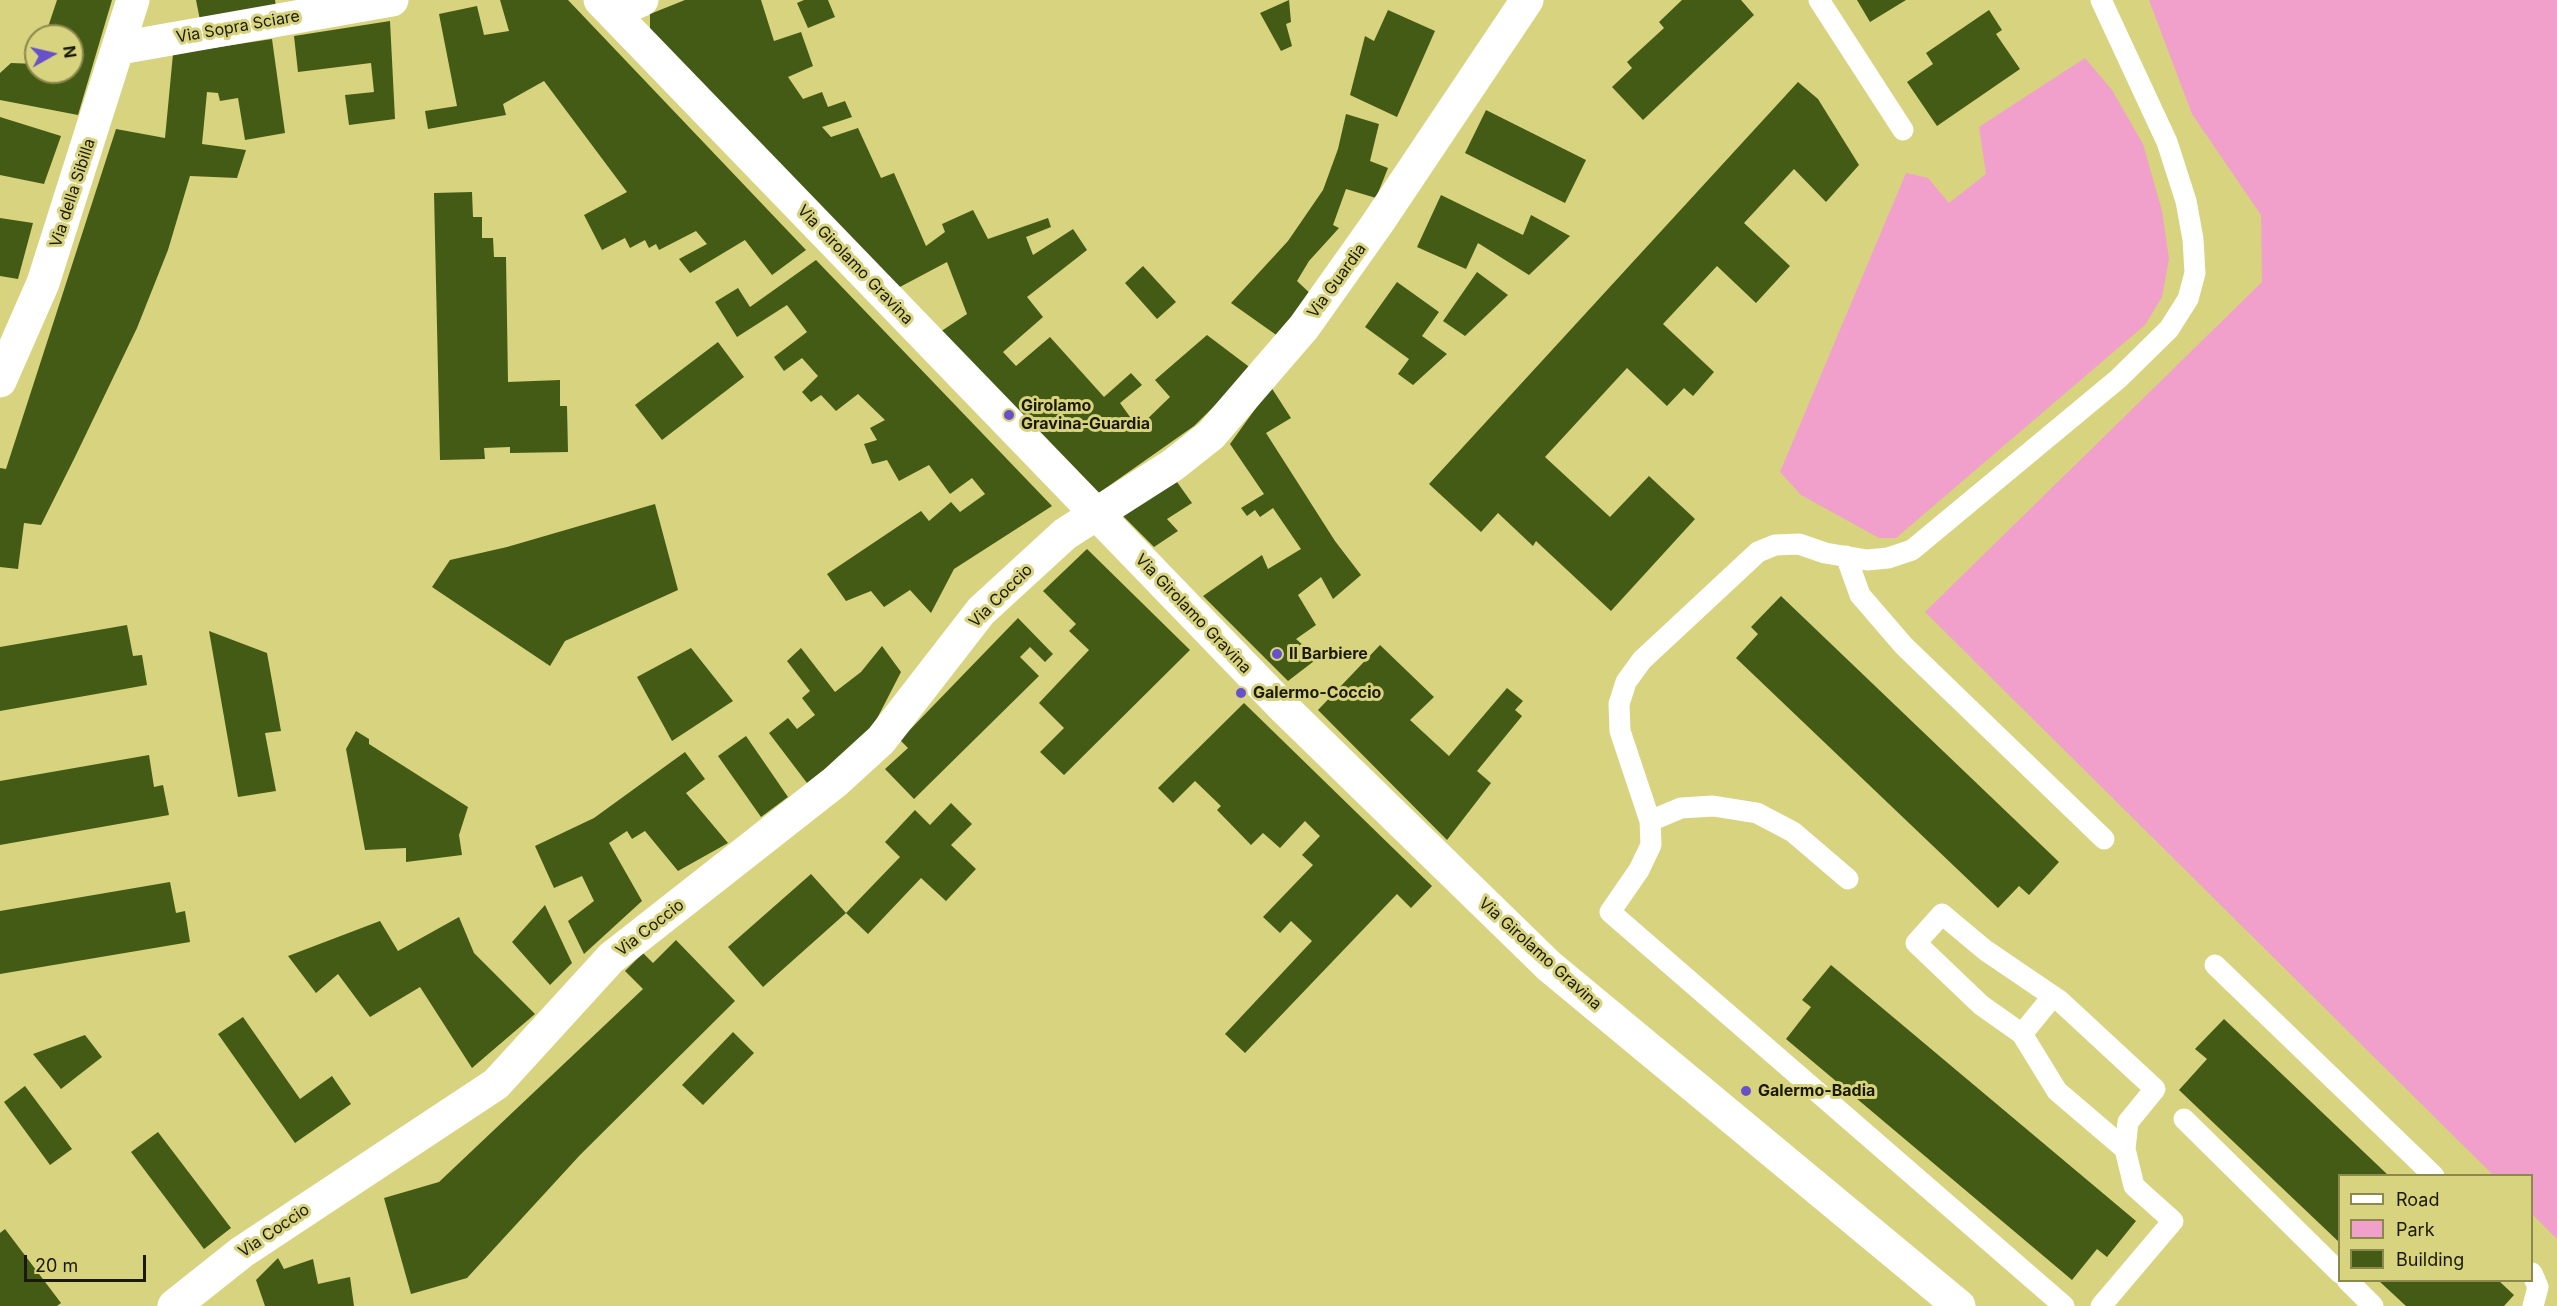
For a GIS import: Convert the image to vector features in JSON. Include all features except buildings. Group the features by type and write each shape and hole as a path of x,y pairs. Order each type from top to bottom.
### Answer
{"street":[{"name":"Via della Sibilla","path":"0,381 43,283 134,0"},
{"name":"Via Sopra Sciare","path":"120,48 392,0"},
{"name":"Via Guardia","path":"1095,515 1173,465 1211,435 1304,327 1377,224 1527,0"},
{"name":"Via Girolamo Gravina","path":"618,4 1095,515 1294,717 1549,966 1959,1306"},
{"name":"Via Coccio","path":"174,1306 242,1252 496,1084 611,958 835,782 881,740 981,611 1065,534 1095,515"}],"lane":[{"path":"1819,0 1903,130"},
{"path":"2064,1306 1610,912 1639,870 1651,845 1650,821 1620,731 1619,704 1626,682 1642,660 1758,552 1775,545 1799,544 1825,553 1867,560 1888,558 1912,550 2118,379 2169,329 2188,299 2195,273 2193,239 2186,201 2167,142 2101,0"},
{"path":"1846,556 1860,595 1904,646 2104,839"},
{"path":"1650,821 1681,808 1713,806 1757,813 1793,832 1848,879"},
{"path":"2101,1306 2173,1221 2134,1186 2125,1149 2128,1122 2155,1089 2053,996 1984,950 1942,914 1916,943 1981,1005 2022,1034 2057,1091 2125,1149"},
{"path":"2215,965 2432,1174"},
{"path":"2022,1034 2053,996"},
{"path":"2184,1119 2338,1271"},
{"path":"2533,1275 2538,1287 2533,1306"},
{"path":"2348,1282 2373,1306"}],"green space":[{"path":"2149,0 2557,0 2557,1239 2533,1215 2533,1174 2492,1174 1925,612 2262,282 2261,215 2192,114"},
{"path":"2085,58 2112,90 2143,144 2162,211 2169,259 2162,297 2145,325 1896,538 1879,538 1801,495 1780,472 1906,173 1928,178 1949,203 1986,174 1979,127"}],"place":[{"name":"Girolamo Gravina-Guardia","path":"1009,415"},
{"name":"Il Barbiere","path":"1277,654"},
{"name":"Galermo-Coccio","path":"1241,693"},
{"name":"Galermo-Badia","path":"1746,1091"}]}
